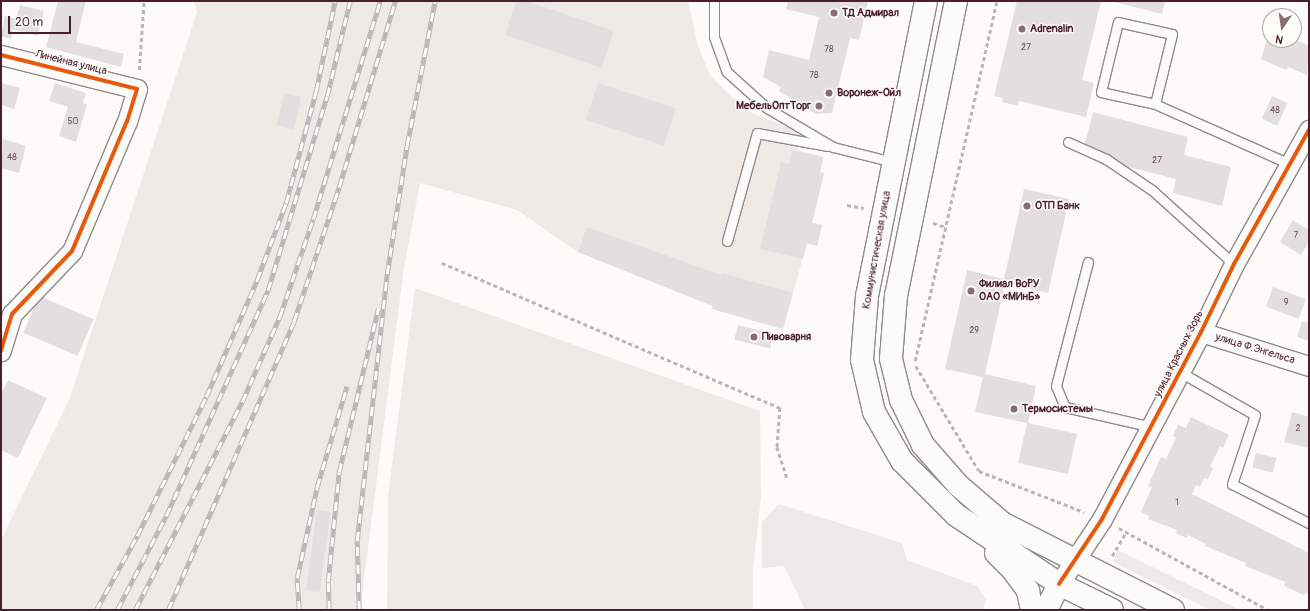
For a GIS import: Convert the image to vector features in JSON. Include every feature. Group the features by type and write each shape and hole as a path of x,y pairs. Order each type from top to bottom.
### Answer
{"main road":[{"name":"Коммунистическая улица","path":"926,1 867,296 862,360 874,412 902,461 956,515 1059,584 1112,610"},
{"path":"956,1 896,295 892,359 901,400 923,445 958,485 1002,523 1074,561 1173,610"},
{"path":"956,515 1013,570 1028,591 1032,610"},
{"path":"1046,610 1059,584"}],"street":[{"name":"Линейная улица","path":"1,55 137,89"},
{"path":"1,351 7,313 72,251 127,121 137,89"},
{"name":"улица Красных Зорь","path":"1059,584 1102,519 1152,428 1234,264 1309,130"},
{"name":"улица Ф.Энгельса","path":"1201,332 1309,366"}],"lane":[{"path":"714,1 714,37 727,72 766,108 833,147"},
{"path":"1155,104 1172,34 1118,22 1101,92 1155,104 1290,164"},
{"path":"727,241 757,133 833,147 893,162"},
{"path":"1068,142 1106,159 1152,190 1234,264"},
{"path":"1088,262 1056,386 1065,407 1152,428"},
{"path":"1180,372 1255,415 1232,484 1309,523"}],"path":[{"path":"137,89 144,1"},
{"path":"997,1 914,363 979,471 1102,519 1268,610"},
{"path":"442,263 780,408 777,447 787,477"}],"shaded area":[{"path":"194,1 688,1 698,46 710,75 745,110 802,133 797,150 824,157 820,172 824,173 812,223 822,225 817,246 807,243 783,329 712,309 712,306 578,252 517,210 420,183 404,268 360,610 1,610 1,540 69,400 197,12"},
{"path":"415,288 760,411 761,497 753,569 753,610 387,610 388,496"},
{"path":"779,504 902,543 907,560 977,586 986,600 983,610 805,610 784,566 762,568 762,522"},
{"path":"1118,550 1240,610 1210,610 1113,562"}],"building":[{"path":"58,1 86,1 76,42 124,54 121,67 46,47"},
{"path":"516,1 527,1 614,31 602,68 505,35"},
{"path":"788,1 868,1 859,40 850,38 832,113 816,114 779,91 781,87 763,77 769,50 809,60 819,17 786,9"},
{"path":"1017,1 1101,1 1082,80 1094,83 1086,117 1019,101 1018,106 1002,102 1003,98 994,96"},
{"path":"1111,1 1165,1 1162,14"},
{"path":"20,5 44,11 38,36 13,29 11,39 1,36 5,16 16,19"},
{"path":"1302,43 1309,46 1307,75 1288,67 1286,70 1261,59 1264,48 1302,48"},
{"path":"1,83 20,88 14,109 1,105"},
{"path":"55,83 86,93 83,103 87,105 76,142 59,136 68,107 49,101"},
{"path":"598,83 676,108 664,145 586,120"},
{"path":"284,93 302,97 294,129 277,125"},
{"path":"1272,96 1288,103 1277,126 1262,119"},
{"path":"1093,112 1188,137 1184,155 1231,167 1222,206 1173,193 1176,179 1082,155"},
{"path":"3,139 26,146 19,173 1,168"},
{"path":"792,150 823,157 820,172 824,173 812,223 822,225 817,246 807,243 803,259 760,249 781,162 789,164"},
{"path":"1024,189 1069,199 1048,293 1005,283 985,374 1036,386 1028,423 1077,434 1068,474 1018,463 1027,423 975,412 983,377 945,369 967,270 1004,279"},
{"path":"1293,220 1309,230 1309,242 1301,255 1280,242"},
{"path":"587,227 721,275 722,273 793,293 783,329 712,309 713,306 578,252"},
{"path":"1273,287 1306,299 1299,319 1266,307"},
{"path":"39,296 93,319 78,356 23,333"},
{"path":"1302,321 1309,323 1309,341 1297,337"},
{"name":"Пивоварня","path":"738,325 774,334 770,349 734,340"},
{"path":"8,380 47,398 18,458 1,450 1,394"},
{"path":"1292,412 1309,417 1309,448 1284,442"},
{"path":"1191,417 1229,435 1223,448 1220,446 1210,467 1213,468 1208,479 1204,478 1200,487 1196,485 1192,494 1309,553 1309,594 1305,593 1304,595 1284,586 1285,582 1245,566 1246,563 1205,546 1206,544 1188,535 1187,538 1176,533 1177,530 1148,519 1149,516 1141,512 1152,487 1148,486 1161,457 1166,459 1176,438 1173,436 1178,425 1186,428"},
{"path":"1256,453 1276,458 1273,473 1252,468"},
{"path":"317,510 331,512 320,592 306,590"}],"railway":[{"path":"96,610 137,536 206,397 257,280 286,203 316,91 335,1"},
{"path":"117,610 166,516 268,290 327,96 350,1"},
{"path":"135,610 242,402 280,316 313,219 380,1"},
{"path":"168,610 294,321 339,187 395,1"},
{"path":"359,610 357,541 387,274 407,145 435,1"},
{"path":"329,610 328,582 339,472 378,309"},
{"path":"299,610 297,578 317,487 347,386"}],"cycle path":[{"path":"1,55 137,89 127,121 72,251 12,314 1,351"},
{"path":"1059,584 1102,519 1201,332 1234,264 1309,130"}],"place":[{"name":"ТД Адмирал","path":"834,13"},
{"name":"Adrenalin","path":"1022,29"},
{"name":"Воронеж-Ойл","path":"829,93"},
{"name":"МебельОптТорг","path":"819,106"},
{"name":"ОТП Банк","path":"1027,206"},
{"name":"Филиал ВоРУ ОАО «МИнБ»","path":"971,291"},
{"name":"Пивоварня","path":"754,337"},
{"name":"Термосистемы","path":"1014,409"}]}
